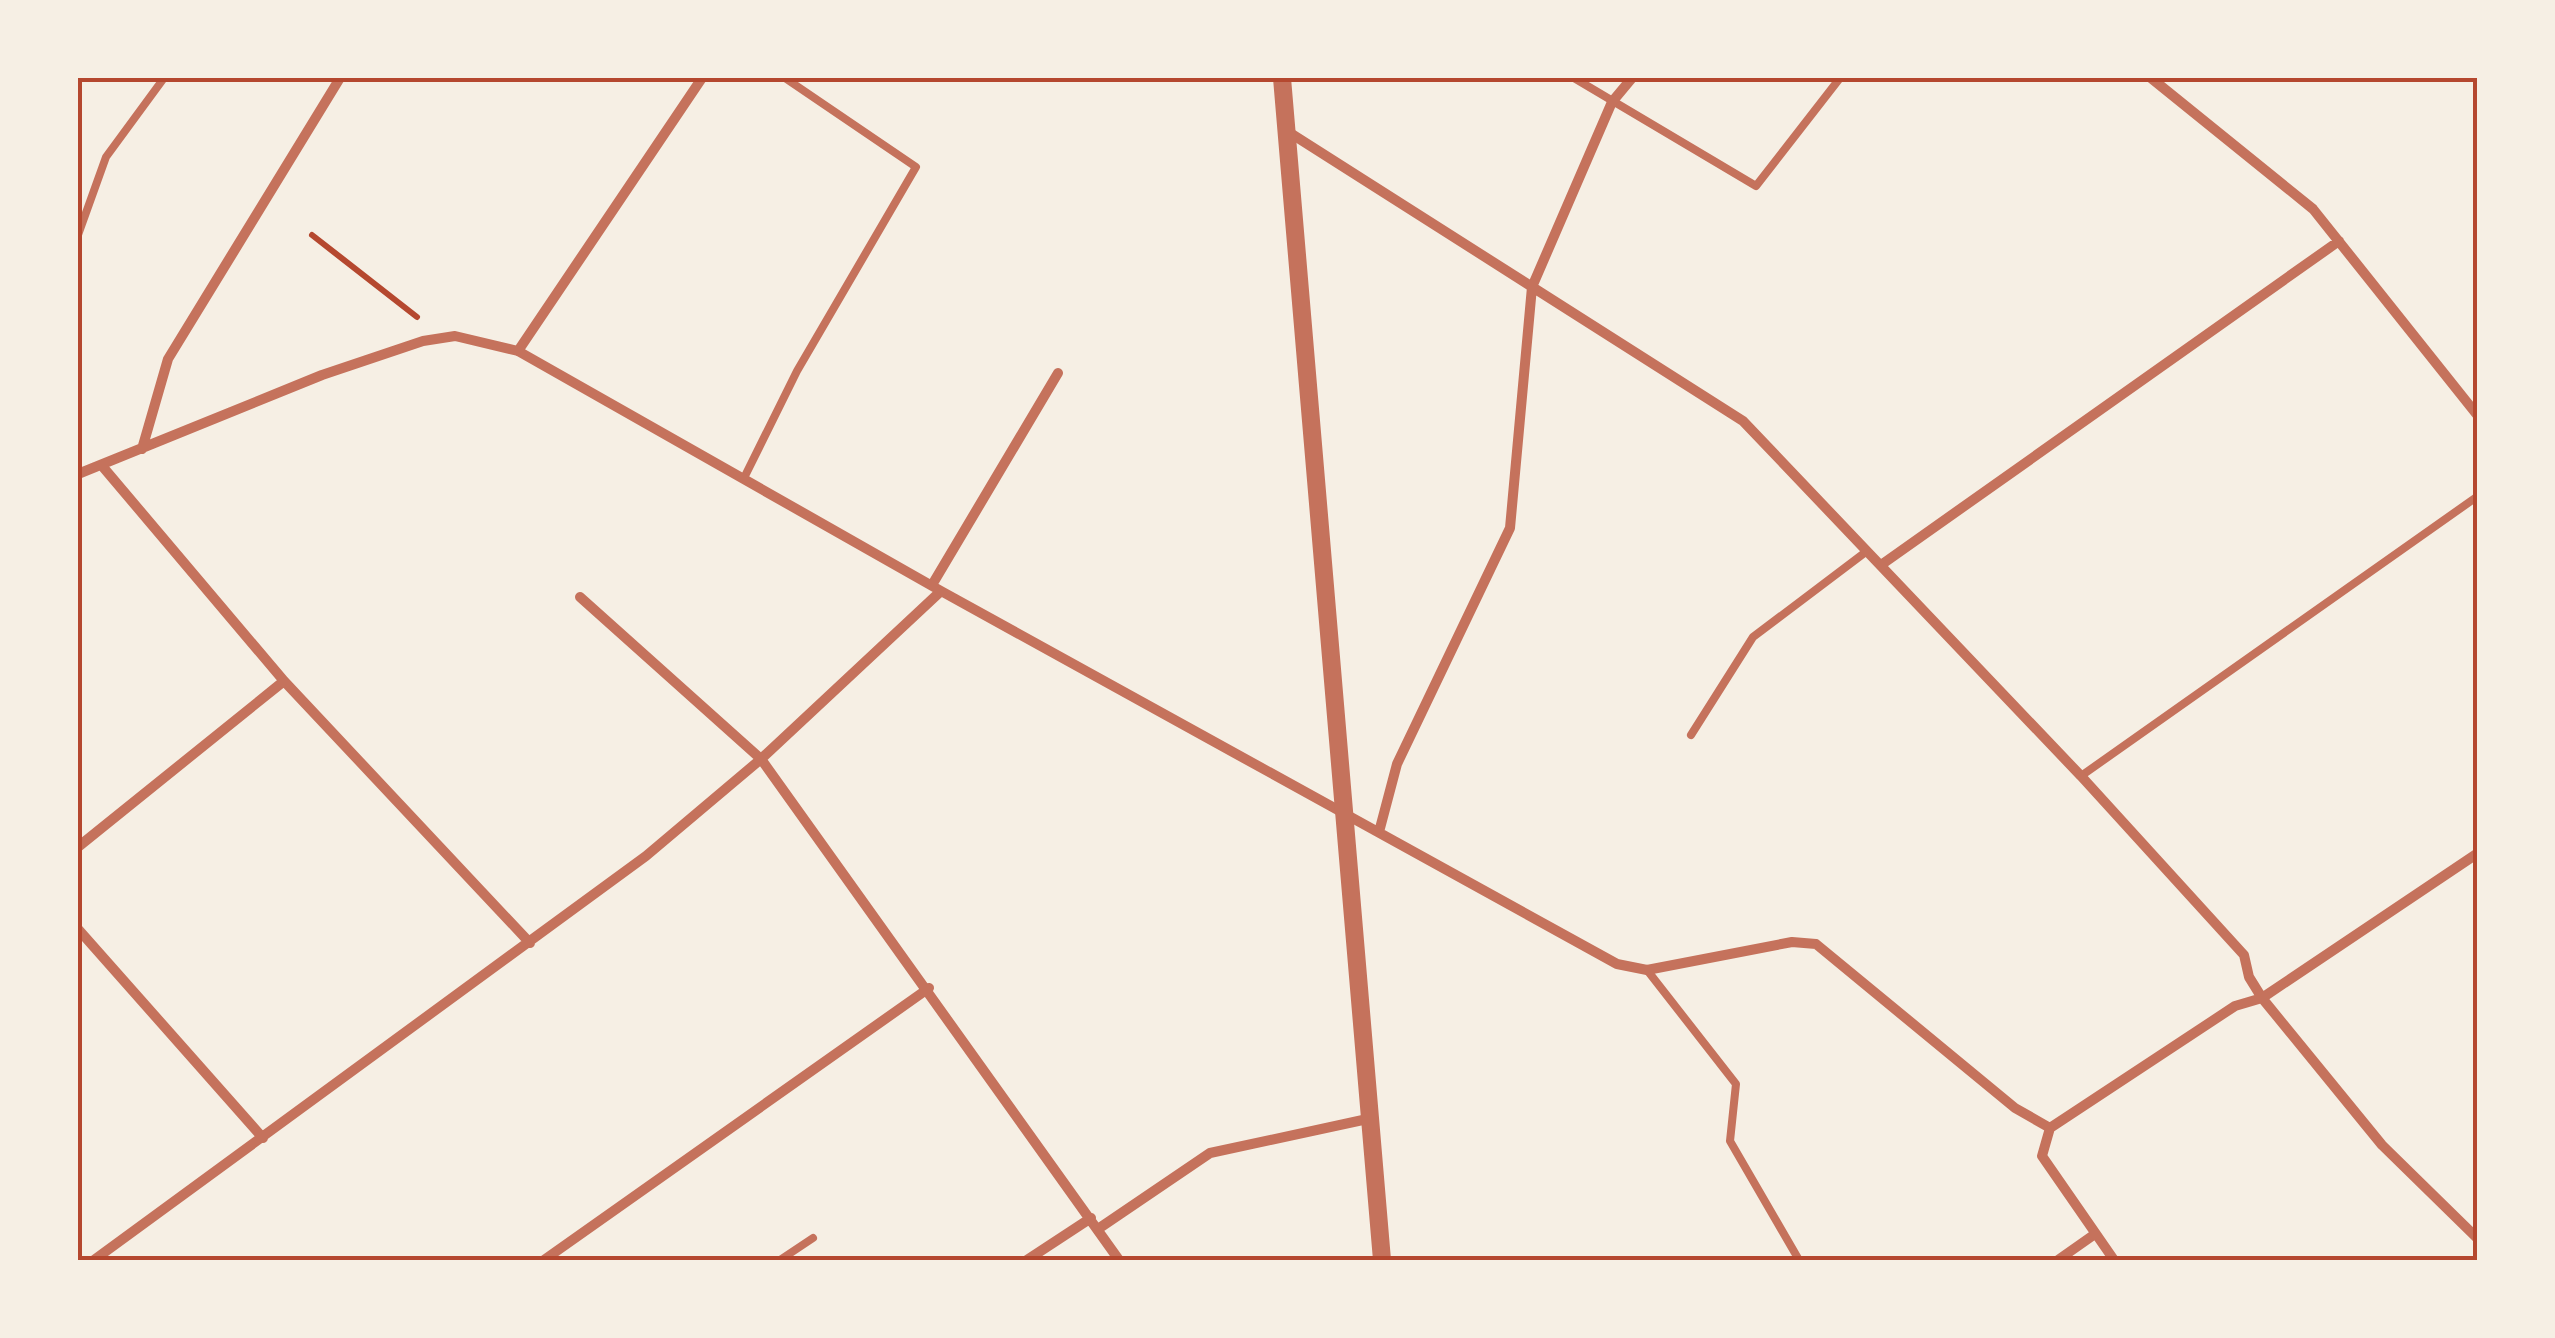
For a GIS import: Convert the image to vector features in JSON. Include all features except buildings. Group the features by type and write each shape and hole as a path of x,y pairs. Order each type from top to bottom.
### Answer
{"street":[{"path":"142,448 168,358 340,78"},
{"path":"518,351 702,78"},
{"path":"1282,78 1382,1260"},
{"path":"1379,832 1397,764 1510,528 1532,287 1612,102 1632,78"},
{"path":"2151,78 2313,209 2478,416"},
{"path":"1286,130 1744,421 2082,776 2244,955 2249,978 2262,998 2382,1146 2478,1239"},
{"path":"1880,565 2338,241"},
{"path":"78,474 322,375 439,338 455,336 518,351 1617,964 1647,970 1792,942 1816,944 2015,1108 2050,1128"},
{"path":"94,1260 646,856 761,759 937,588 1058,373"},
{"path":"103,467 284,681 530,943"},
{"path":"580,597 761,759 929,988 1119,1260"},
{"path":"78,848 284,681"},
{"path":"2114,1260 2042,1156 2050,1128 2235,1006 2262,998 2478,852"},
{"path":"78,928 263,1138"},
{"path":"544,1260 929,988"},
{"path":"1098,1230 1210,1153 1372,1118"},
{"path":"1027,1260 1091,1218"},
{"path":"2058,1260 2095,1234"}],"lane":[{"path":"78,235 106,156 164,78"},
{"path":"744,478 797,371 916,167 786,78"},
{"path":"1574,78 1756,186 1840,78"},
{"path":"2082,776 2478,496"},
{"path":"1691,735 1753,637 1867,551"},
{"path":"1647,970 1736,1084 1730,1142 1799,1260"},
{"path":"780,1260 812,1238"}],"path":[{"path":"312,235 439,338"}]}
